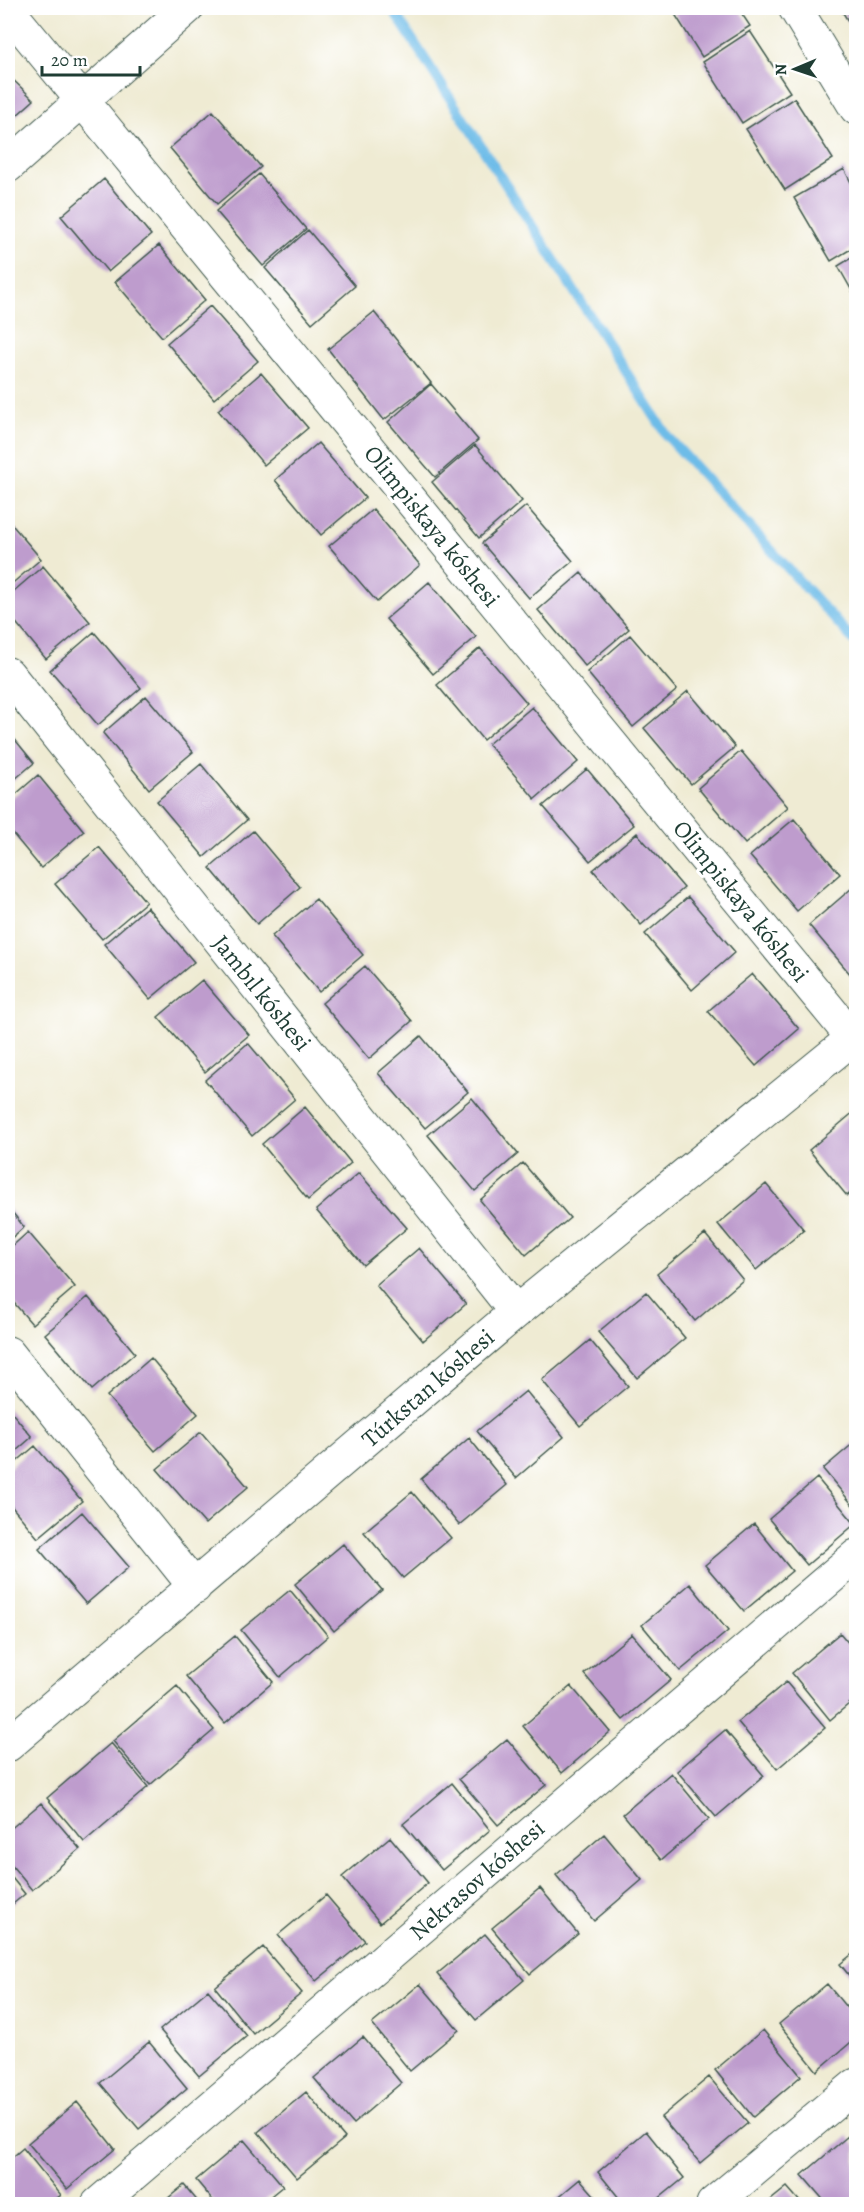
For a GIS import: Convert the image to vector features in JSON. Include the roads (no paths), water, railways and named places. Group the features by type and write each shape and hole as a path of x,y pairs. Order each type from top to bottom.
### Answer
{"street":[{"path":"8,166 187,8"},
{"path":"795,8 856,108"},
{"name":"Olimpiskaya kóshesi","path":"8,10 855,1040"},
{"name":"Jambıl kóshesi","path":"8,674 516,1312"},
{"name":"Túrkstan kóshesi","path":"8,1744 516,1312 855,1040"},
{"path":"8,1353 195,1587"},
{"name":"Nekrasov kóshesi","path":"98,2205 856,1556"},
{"path":"713,2205 856,2085"}],"waterway":[{"path":"392,8 668,437 856,643"}]}
